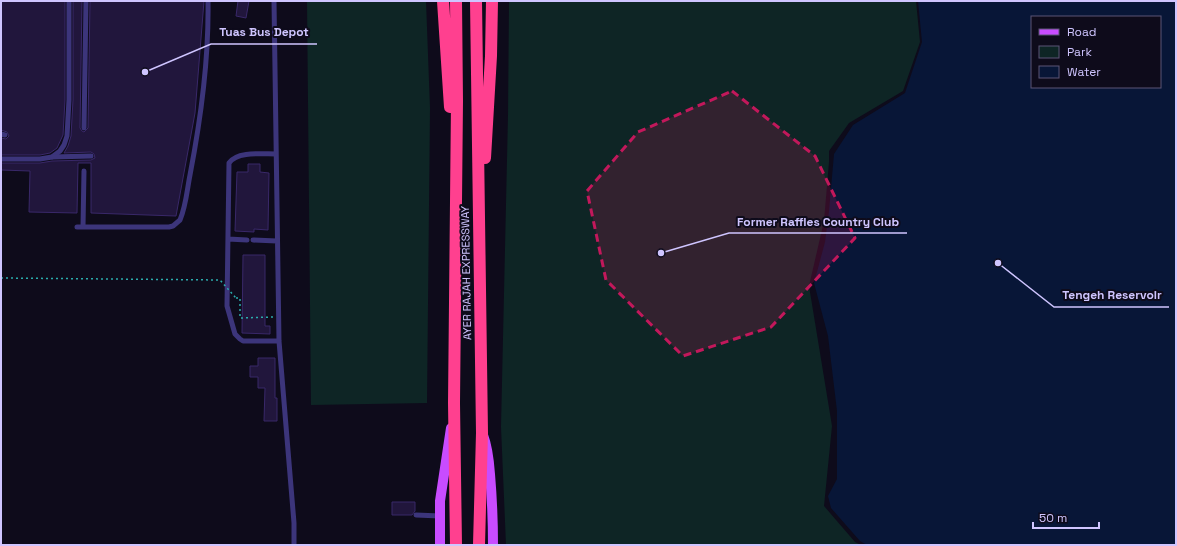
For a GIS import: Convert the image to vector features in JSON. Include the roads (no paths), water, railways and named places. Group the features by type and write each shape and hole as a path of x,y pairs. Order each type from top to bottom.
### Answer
{"highway":[{"path":"443,1 450,111 456,120"},
{"name":"AYER RAJAH EXPRESSWAY","path":"456,1 454,402 456,545"},
{"name":"AYER RAJAH EXPRESSWAY","path":"476,1 482,433 479,545"},
{"path":"479,251 492,56 492,1"}],"main road":[{"path":"440,545 440,501 454,402"},
{"path":"482,433 488,447 489,457 493,501 493,545"}],"lane":[{"path":"52,157 60,151 67,136 69,1"},
{"path":"84,128 86,1"},
{"path":"77,227 169,227 173,226 180,220 193,159 206,67 208,1"},
{"path":"274,1 275,154 279,341 294,523 294,545"},
{"path":"275,154 240,155 234,157 229,163 227,306 235,334 240,340 279,341"},
{"path":"1,159 40,159 52,157 91,156"},
{"path":"83,227 84,171"},
{"path":"228,239 278,241"},
{"path":"416,515 440,516"}],"water":[{"path":"918,1 1176,1 1176,545 867,545 860,541 831,508 828,496 837,479 837,411 828,336 814,283 825,242 834,154 853,125 905,93 922,42"}],"place":[{"name":"Tuas Bus Depot","path":"145,72"},
{"name":"Former Raffles Country Club","path":"661,253"},
{"name":"Tengeh Reservoir","path":"998,263"}]}
